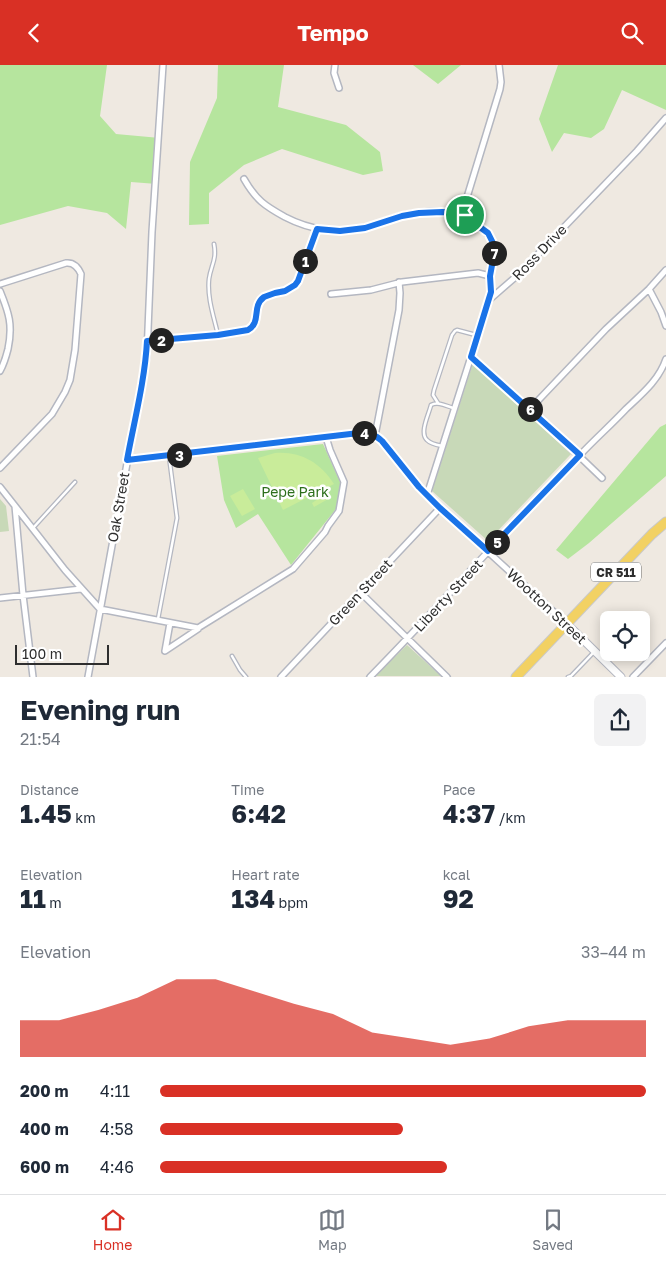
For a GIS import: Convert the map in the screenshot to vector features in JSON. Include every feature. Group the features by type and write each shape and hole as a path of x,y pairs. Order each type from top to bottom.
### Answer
{"main road":[{"name":"CR 511","path":"516,677 666,521"}],"street":[{"name":"Oak Street","path":"88,677 147,354 153,218 163,65"},
{"path":"335,65 334,73 339,88"},
{"path":"427,495 491,292 490,276 494,245 488,233 470,220 464,213 464,207 500,89 499,65"},
{"name":"Ross Drive","path":"489,301 519,274 638,151 666,118"},
{"path":"244,179 252,194 265,205 290,220 317,229 340,231 365,228 419,213 464,213"},
{"path":"147,341 218,335 252,328 260,300 275,293 285,291 298,281 317,229"},
{"path":"0,284 66,263 74,264 81,275 75,350 70,380 65,392 52,414 0,468"},
{"path":"530,409 606,329 649,289 666,270"},
{"path":"331,294 371,290 399,282 478,273 490,276"},
{"path":"127,460 359,433 376,436 399,310 399,282"},
{"path":"649,289 666,326"},
{"path":"0,291 11,328 6,356 0,371"},
{"path":"471,357 580,455 602,478"},
{"name":"Liberty Street","path":"370,677 580,455 648,388 665,366 666,359"},
{"name":"Wootton Street","path":"376,436 419,487 440,508 566,623 621,677"},
{"path":"170,623 165,651 198,628 293,569 325,532 339,511 344,481 326,437"},
{"path":"0,487 81,589 100,609 198,628"},
{"path":"15,506 33,677"},
{"name":"Green Street","path":"280,677 440,508"},
{"path":"0,598 81,589"},
{"path":"360,592 447,677"},
{"path":"633,677 666,643"}],"lane":[{"path":"214,244 215,257 209,280 209,291 218,335"},
{"path":"438,403 433,395 434,390 454,331 478,336"},
{"path":"443,447 431,443 424,436 423,431 431,405 438,403 455,409"},
{"path":"157,621 177,518 169,456"},
{"path":"33,528 75,482"},
{"path":"568,677 595,651"},
{"path":"232,656 246,677"}],"green space":[{"path":"0,65 107,65 100,116 116,134 160,138 157,184 131,182 126,229 107,213 68,206 0,225"},
{"path":"218,65 284,65 278,107 346,125 380,152 383,171 363,175 282,149 244,165 209,193 209,224 189,225 190,162 217,98"},
{"path":"413,65 461,65 438,84"},
{"path":"558,65 666,65 666,110 622,90 604,129 591,138 564,133 552,152 539,119"},
{"path":"473,363 571,454 488,541 432,491"},
{"path":"666,424 666,476 568,559 556,550 660,427"},
{"name":"Pepe Park","path":"323,444 341,484 336,509 291,565 258,514 236,528 224,500 217,456"},
{"path":"275,453 293,454 309,459 334,484 283,510 258,458"},
{"path":"243,489 255,509 242,516 230,496"},
{"path":"327,493 330,498 314,507 312,503"},
{"path":"0,499 6,506 9,531 0,532"},
{"path":"407,645 441,676 375,676"}],"route":[{"path":"460,212 465,215 488,233 494,245 490,276 491,292 471,357 580,455 488,551 419,487 382,441 371,434 359,433 127,460 147,354 147,341 218,335 252,328 256,321 257,307 260,300 275,293 288,290 298,281 317,229 340,231 365,228 400,216 419,213 460,212"}]}
